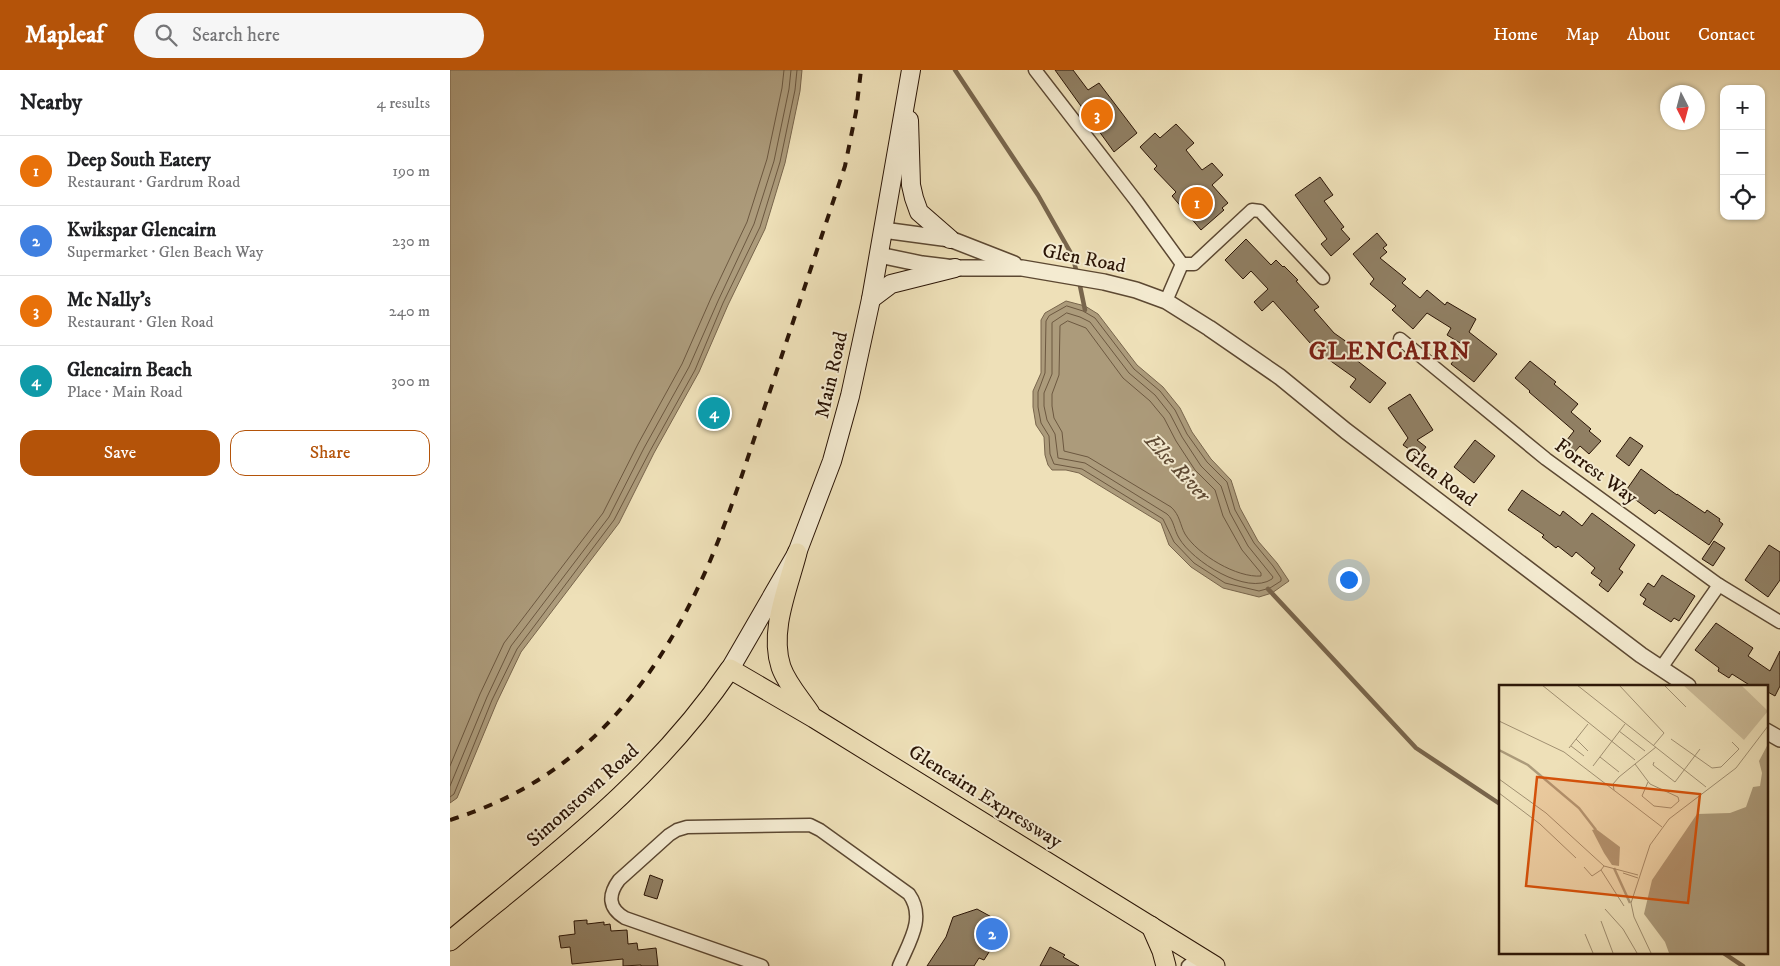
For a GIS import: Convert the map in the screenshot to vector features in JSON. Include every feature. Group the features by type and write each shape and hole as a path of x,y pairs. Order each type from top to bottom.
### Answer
{"main road":[{"name":"Main Road","path":"730,668 797,553 832,461 850,396 871,299 910,78"},
{"path":"910,78 911,184 914,198 919,212 950,240"},
{"path":"871,299 891,284 955,268"},
{"path":"797,553 780,616 777,650 781,667 788,681 814,718"},
{"name":"Glencairn Expressway","path":"730,668 1151,926 1201,963"},
{"name":"Simonstown Road","path":"450,941 601,815 628,790 677,738 730,668"},
{"path":"1151,926 1162,951 1166,966"}],"street":[{"path":"1036,70 1137,202 1188,264"},
{"path":"1166,301 1188,264 1252,210 1260,211 1323,278"},
{"name":"Glen Road","path":"883,230 950,240 1022,268"},
{"name":"Glen Road","path":"878,254 922,264 955,268 1022,268 1104,282 1136,290 1166,301 1280,377 1354,437 1640,655 1686,685"},
{"name":"Forrest Way","path":"1400,339 1546,459 1719,585 1780,622"},
{"path":"1661,668 1719,585"},
{"path":"1768,732 1780,739"},
{"path":"762,966 625,918 617,913 613,907 611,897 613,888 619,880 677,830 687,827 810,826 820,830 910,894 914,901 918,919 899,966"}],"water":[{"path":"450,70 802,70 800,91 785,163 765,229 728,305 699,372 654,453 619,523 521,652 497,702 457,798 450,803"},
{"path":"1066,301 1085,306 1098,314 1137,365 1163,387 1180,408 1192,432 1211,459 1231,480 1240,508 1258,541 1277,563 1289,581 1272,593 1259,597 1223,588 1191,567 1169,545 1161,523 1079,473 1066,470 1052,470 1048,465 1045,455 1044,437 1036,425 1033,391 1041,373 1041,320 1045,313"}],"building":[{"path":"1055,70 1073,70 1088,90 1099,83 1137,133 1114,152"},
{"path":"1176,124 1194,143 1186,150 1202,170 1212,163 1223,175 1212,185 1228,203 1222,208 1224,210 1201,230 1172,196 1176,192 1154,169 1157,166 1140,147 1155,133 1160,138"},
{"path":"1320,177 1333,195 1324,201 1344,227 1341,229 1350,239 1331,256 1321,244 1327,239 1295,195"},
{"path":"1377,233 1387,245 1383,248 1387,252 1380,258 1406,279 1402,283 1420,298 1427,290 1445,305 1447,302 1476,319 1469,332 1497,354 1474,382 1451,364 1465,346 1447,335 1451,328 1427,313 1413,329 1392,310 1396,306 1370,284 1374,279 1353,254"},
{"path":"1246,239 1271,265 1276,260 1298,280 1296,281 1319,307 1314,310 1334,333 1361,352 1355,359 1386,383 1370,403 1350,387 1356,379 1318,352 1273,301 1262,311 1254,302 1268,289 1251,271 1243,279 1225,260"},
{"path":"1530,361 1556,382 1554,384 1578,404 1571,412 1591,429 1589,431 1601,441 1589,454 1580,446 1573,454 1563,445 1574,431 1515,378"},
{"path":"1410,394 1433,430 1417,440 1426,447 1419,456 1403,445 1408,438 1388,408"},
{"path":"1630,437 1643,446 1629,466 1616,456"},
{"path":"1475,440 1495,456 1474,483 1454,467"},
{"path":"1641,469 1705,513 1707,510 1720,519 1719,521 1723,524 1709,545 1659,510 1655,514 1625,492"},
{"path":"1522,490 1560,516 1563,511 1582,526 1592,513 1635,545 1619,569 1623,572 1608,592 1599,585 1602,581 1591,573 1595,568 1576,552 1572,557 1558,546 1556,548 1542,537 1544,535 1508,510"},
{"path":"1714,541 1725,548 1713,566 1702,559"},
{"path":"1769,545 1780,552 1780,580 1768,597 1745,580"},
{"path":"1662,575 1695,596 1679,621 1674,618 1671,622 1643,604 1646,599 1640,595 1648,583 1654,587"},
{"path":"1716,623 1753,648 1748,656 1770,671 1780,651 1780,686 1775,696 1768,692 1768,685 1749,685 1732,674 1729,678 1718,671 1719,668 1695,650"},
{"path":"650,875 663,880 657,899 644,895"},
{"path":"977,909 1006,925 984,960 979,958 974,966 927,966 946,937 953,917"},
{"path":"587,920 587,924 604,922 604,925 610,924 611,931 627,930 628,944 637,943 638,950 656,948 658,966 623,966 623,959 572,964 570,947 561,948 559,936 575,934 574,921"},
{"path":"1050,947 1065,955 1063,957 1079,966 1040,966"}],"waterway":[{"name":"Else River","path":"955,70 1038,195 1072,255 1077,273"},
{"name":"Else River","path":"1079,281 1085,310"},
{"name":"Else River","path":"1268,589 1416,748 1499,803"},
{"name":"Else River","path":"1725,954 1743,966"}],"railway":[{"path":"450,820 497,802 539,780 576,752 610,721 639,686 666,648 689,606 710,561 745,466 845,166 856,112 861,70"}],"place":[{"name":"Mc Nally's","path":"1097,115"},
{"name":"Deep South Eatery","path":"1197,203"},
{"name":"Glencairn Beach","path":"714,413"},
{"name":"Kwikspar Glencairn","path":"992,934"}],"district":[{"name":"GLENCAIRN","path":"1390,351"}]}
